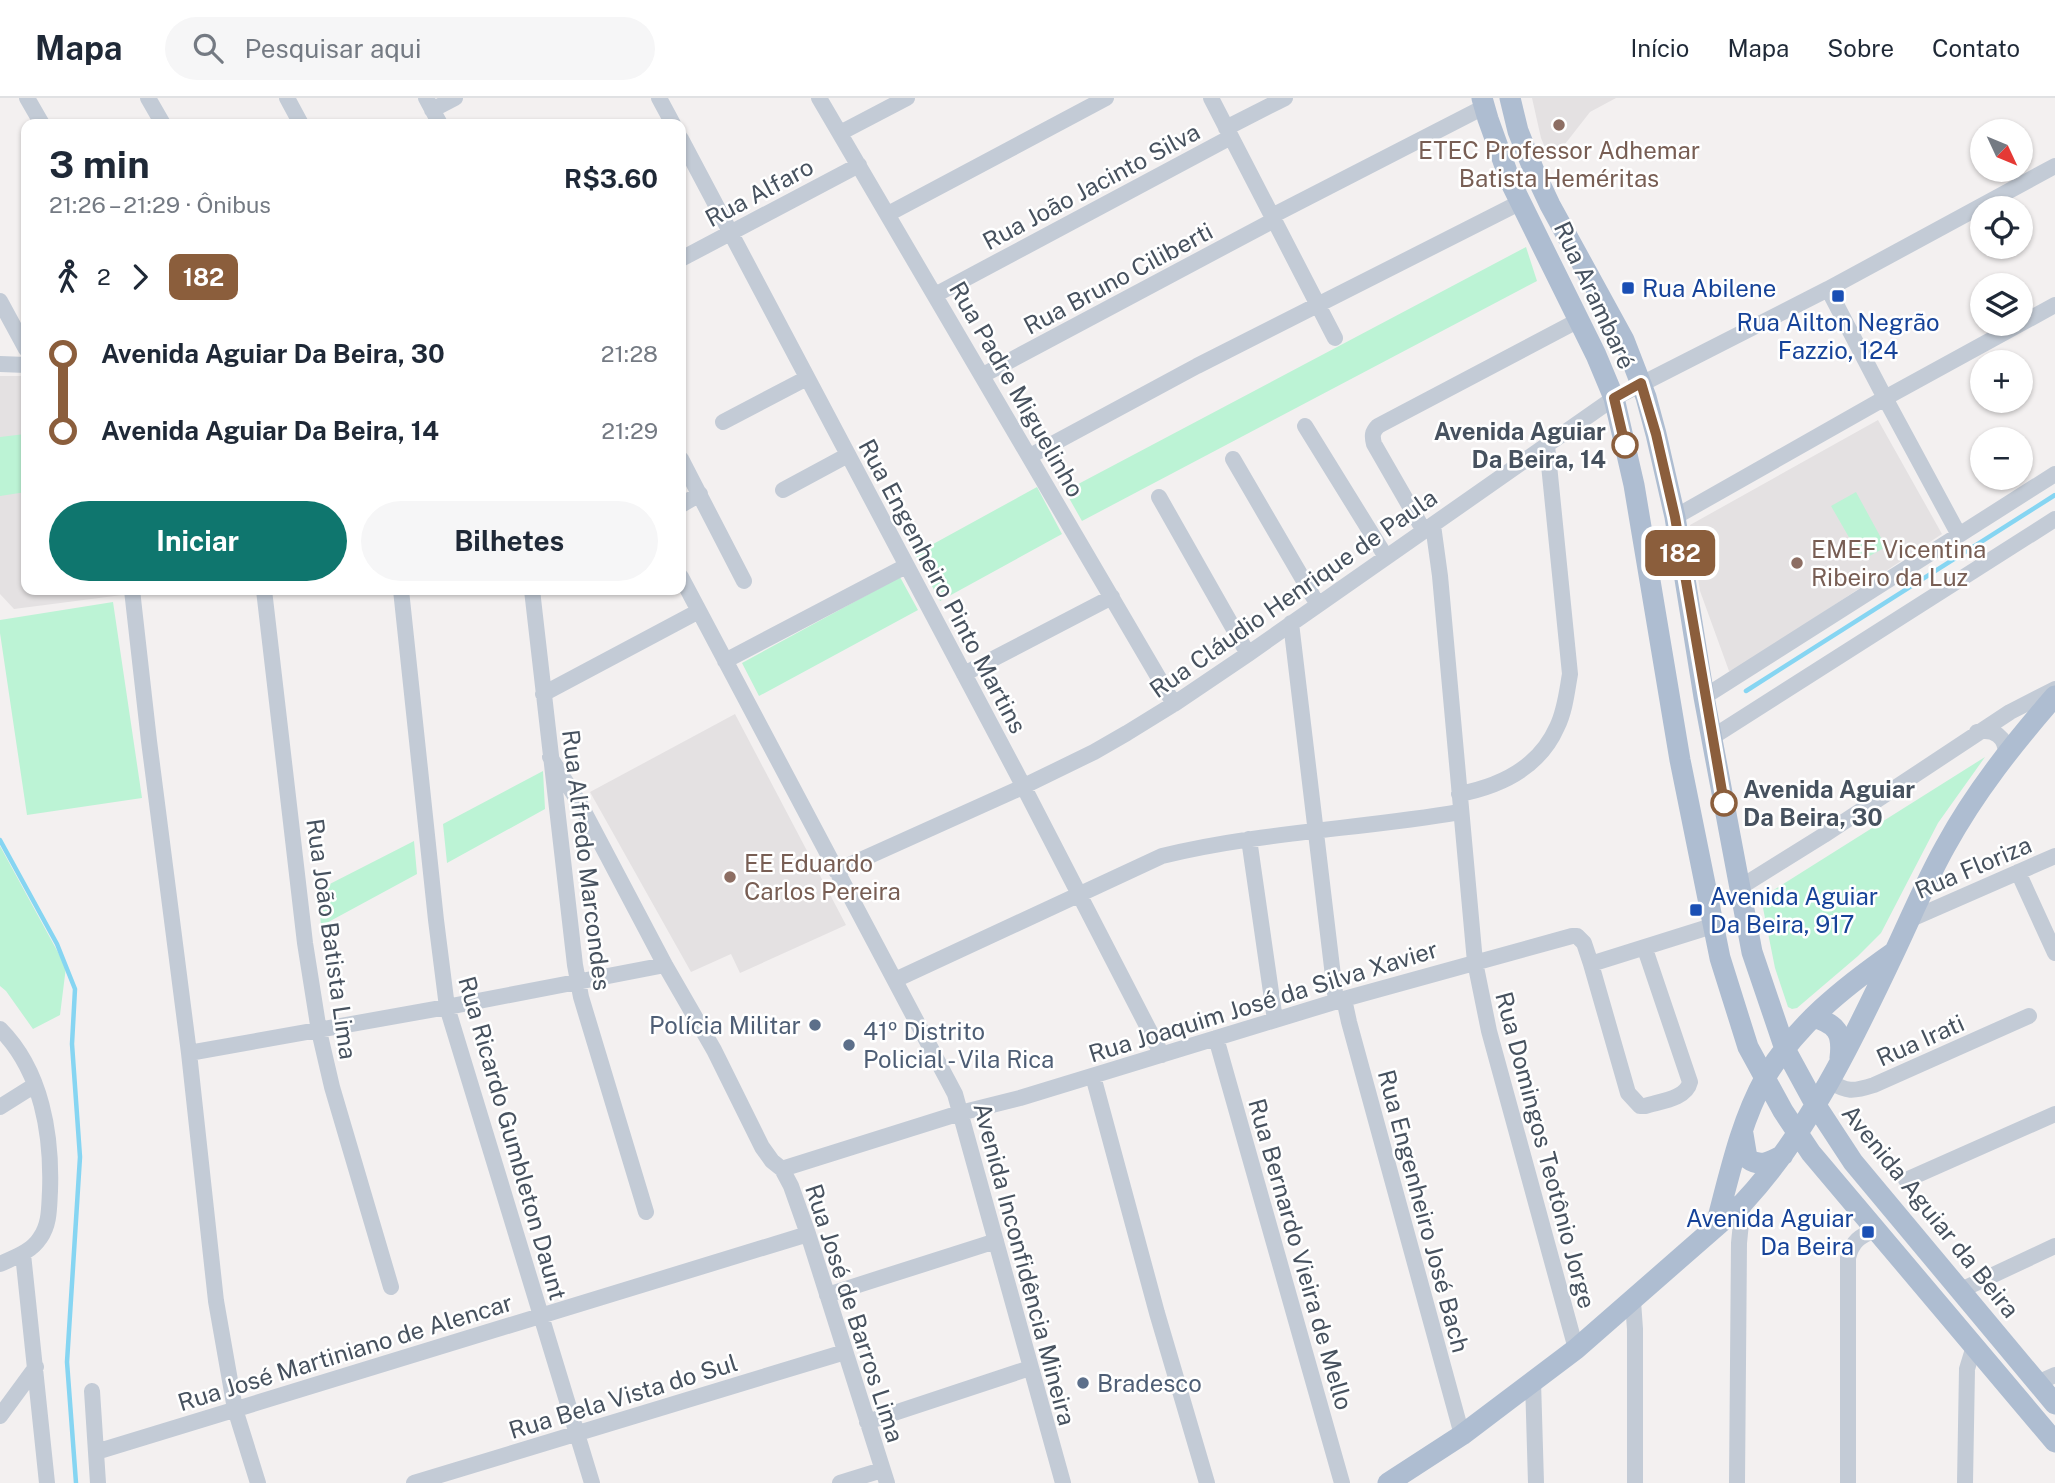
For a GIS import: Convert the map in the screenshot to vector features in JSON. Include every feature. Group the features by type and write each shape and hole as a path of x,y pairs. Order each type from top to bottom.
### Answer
{"main road":[{"name":"Rua Arambaré","path":"1510,98 1517,131 1534,171 1624,340 1641,383"},
{"name":"Rua Arambaré","path":"1483,102 1511,183 1596,355 1614,398"},
{"name":"Avenida Aguiar da Beira","path":"1641,383 1675,517 1704,697 1752,952 1785,1049 1815,1104 1853,1162 1959,1291 2046,1379 2055,1405"},
{"name":"Avenida Aguiar da Beira","path":"1614,398 1634,485 1679,760 1712,926 1748,1047 1797,1134 2055,1442"},
{"path":"1634,485 1642,493 1651,514 1658,519 1675,517"},
{"path":"1388,1483 1462,1435 1576,1349 1743,1203 1761,1183 1797,1134 1834,1072 1946,845 1965,813 2006,754 2055,696"},
{"path":"1716,1225 1743,1130 1765,1079 1785,1049 1836,994 1895,951"},
{"path":"1813,1017 1832,1024 1837,1030 1840,1038 1834,1072"},
{"path":"1743,1130 1747,1158 1754,1163 1771,1162 1783,1155"}],"street":[{"path":"27,98 39,119"},
{"path":"148,98 160,119"},
{"path":"287,98 298,119"},
{"path":"433,111 455,98"},
{"path":"659,98 670,119"},
{"name":"Rua Padre Miguelinho","path":"819,98 1174,704"},
{"path":"840,133 906,98"},
{"path":"888,214 1106,98"},
{"path":"1211,98 1335,338"},
{"name":"Rua João Jacinto Silva","path":"935,295 1285,98"},
{"name":"Rua Bruno Ciliberti","path":"983,375 1483,102"},
{"name":"Rua Engenheiro Pinto Martins","path":"686,148 1162,1055"},
{"name":"Rua Alfaro","path":"686,256 859,165"},
{"name":"Rua Cláudio Henrique de Paula","path":"836,871 1094,752 1174,704 1248,654 1614,398 1828,289 2055,166"},
{"path":"1030,456 1317,304 1521,202"},
{"path":"1828,289 1959,535"},
{"path":"0,301 21,340"},
{"path":"1675,517 2055,305"},
{"path":"1428,528 1374,444 1374,430 1579,320"},
{"path":"0,364 21,365"},
{"path":"723,422 807,378"},
{"path":"1305,426 1386,557"},
{"path":"1459,794 1495,785 1530,765 1546,747 1558,726 1570,674 1547,445"},
{"path":"783,490 848,455"},
{"path":"1233,459 1318,605"},
{"path":"686,468 744,581"},
{"path":"1704,697 2055,474"},
{"path":"686,502 700,494"},
{"path":"1159,497 1248,654"},
{"path":"1712,738 2055,519"},
{"name":"Rua Domingos Teotônio Jorge","path":"1428,528 1440,576 1475,962 1489,1031 1576,1349"},
{"path":"725,661 906,566"},
{"name":"Avenida Inconfidência Mineira","path":"686,587 955,1094 1063,1483"},
{"path":"133,595 189,1053 216,1301 235,1409 258,1483"},
{"name":"Rua João Batista Lima","path":"265,595 304,943 319,1031 350,1153 391,1287"},
{"name":"Rua Ricardo Gumbleton Daunt","path":"402,595 447,1007 592,1483"},
{"name":"Rua Alfredo Marcondes","path":"533,595 578,982 646,1212"},
{"path":"964,674 1112,597"},
{"path":"544,694 699,611"},
{"name":"Rua Engenheiro José Bach","path":"1292,623 1315,831 1340,1000 1349,1022 1462,1435"},
{"path":"1739,888 1824,835 1977,732 2055,689"},
{"path":"1977,732 1992,731 1998,734 2003,740 2006,754"},
{"name":"Rua José de Barros Lima","path":"550,757 580,804 664,965 713,1050 762,1147 782,1169 791,1186 884,1477"},
{"path":"895,980 1162,856 1209,844 1416,820 1460,812"},
{"path":"1249,839 1275,1020"},
{"name":"Rua Floriza","path":"1909,920 2055,856"},
{"path":"2018,872 2055,953"},
{"path":"1591,964 1712,926"},
{"path":"1475,962 1577,936 1584,943 1591,964 1628,1093 1640,1105 1646,1106 1683,1094 1690,1082 1645,948"},
{"name":"Rua Joaquim José da Silva Xavier","path":"782,1169 960,1113 1020,1098 1340,1000 1475,962"},
{"path":"189,1053 664,965"},
{"name":"Rua Irati","path":"1834,1072 1845,1090 1856,1091 2029,1016"},
{"path":"0,1264 23,1254 40,1238 49,1219 50,1155 46,1120 35,1085 4,1033"},
{"name":"Rua Bernardo Vieira de Mello","path":"1216,1038 1342,1483"},
{"path":"1093,1076 1157,1313 1207,1483"},
{"path":"0,1107 35,1085"},
{"path":"1906,1180 2055,1114"},
{"path":"1737,1483 1739,1243 1743,1203"},
{"path":"1848,1483 1848,1258 1854,1241 1875,1230"},
{"name":"Rua José Martiniano de Alencar","path":"96,1452 808,1234"},
{"path":"827,1294 996,1241"},
{"path":"1959,1291 2055,1246"},
{"path":"23,1254 47,1483"},
{"path":"1633,1301 1634,1483"},
{"path":"1965,1483 1967,1369 1975,1346"},
{"name":"Rua Bela Vista do Sul","path":"414,1483 845,1352"},
{"path":"0,1416 36,1367"},
{"path":"867,1422 1030,1368"},
{"path":"1533,1381 1536,1483"},
{"path":"92,1391 98,1483"},
{"path":"840,1483 884,1477"}],"shaded area":[{"name":"ETEC Professor Adhemar Batista Heméritas","path":"1532,98 1616,98 1590,112 1558,153 1549,157 1541,138"},
{"path":"0,376 21,376 21,595 122,595 14,609 0,594"},
{"name":"EMEF Vicentina Ribeiro da Luz","path":"1878,420 1942,534 1737,669 1729,671 1700,591 1690,525"},
{"name":"EE Eduardo Carlos Pereira","path":"735,714 846,925 740,973 731,954 691,972 590,792"}],"green space":[{"path":"1526,247 1537,281 1082,521 1065,491"},
{"path":"21,434 21,493 0,496 0,437"},
{"path":"1037,487 1062,534 940,601 915,554"},
{"path":"1856,492 1886,547 1862,560 1831,506"},
{"path":"900,577 918,610 759,696 742,663"},
{"path":"113,602 142,798 27,815 0,620"},
{"path":"1985,757 1938,823 1881,933 1797,1008 1788,1007 1775,968 1761,898"},
{"path":"543,771 545,809 447,863 443,824"},
{"path":"414,841 417,874 321,926 318,890"},
{"path":"0,846 66,967 60,1015 33,1029 0,986"}],"waterway":[{"path":"1746,691 2055,495"},
{"path":"0,840 57,944 75,989 72,1044 80,1157 67,1362 76,1483"}],"bus line":[{"name":"182","path":"1625,445 1614,398 1641,383 1675,517 1724,803"}],"place":[{"name":"ETEC Professor Adhemar Batista Heméritas","path":"1559,125"},
{"name":"Rua Abilene","path":"1628,288"},
{"name":"Rua Ailton Negrão Fazzio, 124","path":"1838,296"},
{"name":"Avenida Aguiar Da Beira, 14","path":"1625,445"},
{"name":"EMEF Vicentina Ribeiro da Luz","path":"1797,563"},
{"name":"Avenida Aguiar Da Beira, 30","path":"1724,803"},
{"name":"EE Eduardo Carlos Pereira","path":"730,877"},
{"name":"Avenida Aguiar Da Beira, 917","path":"1696,910"},
{"name":"Polícia Militar","path":"815,1025"},
{"name":"41º Distrito Policial - Vila Rica","path":"849,1045"},
{"name":"Avenida Aguiar Da Beira","path":"1868,1232"},
{"name":"Bradesco","path":"1083,1383"}]}
